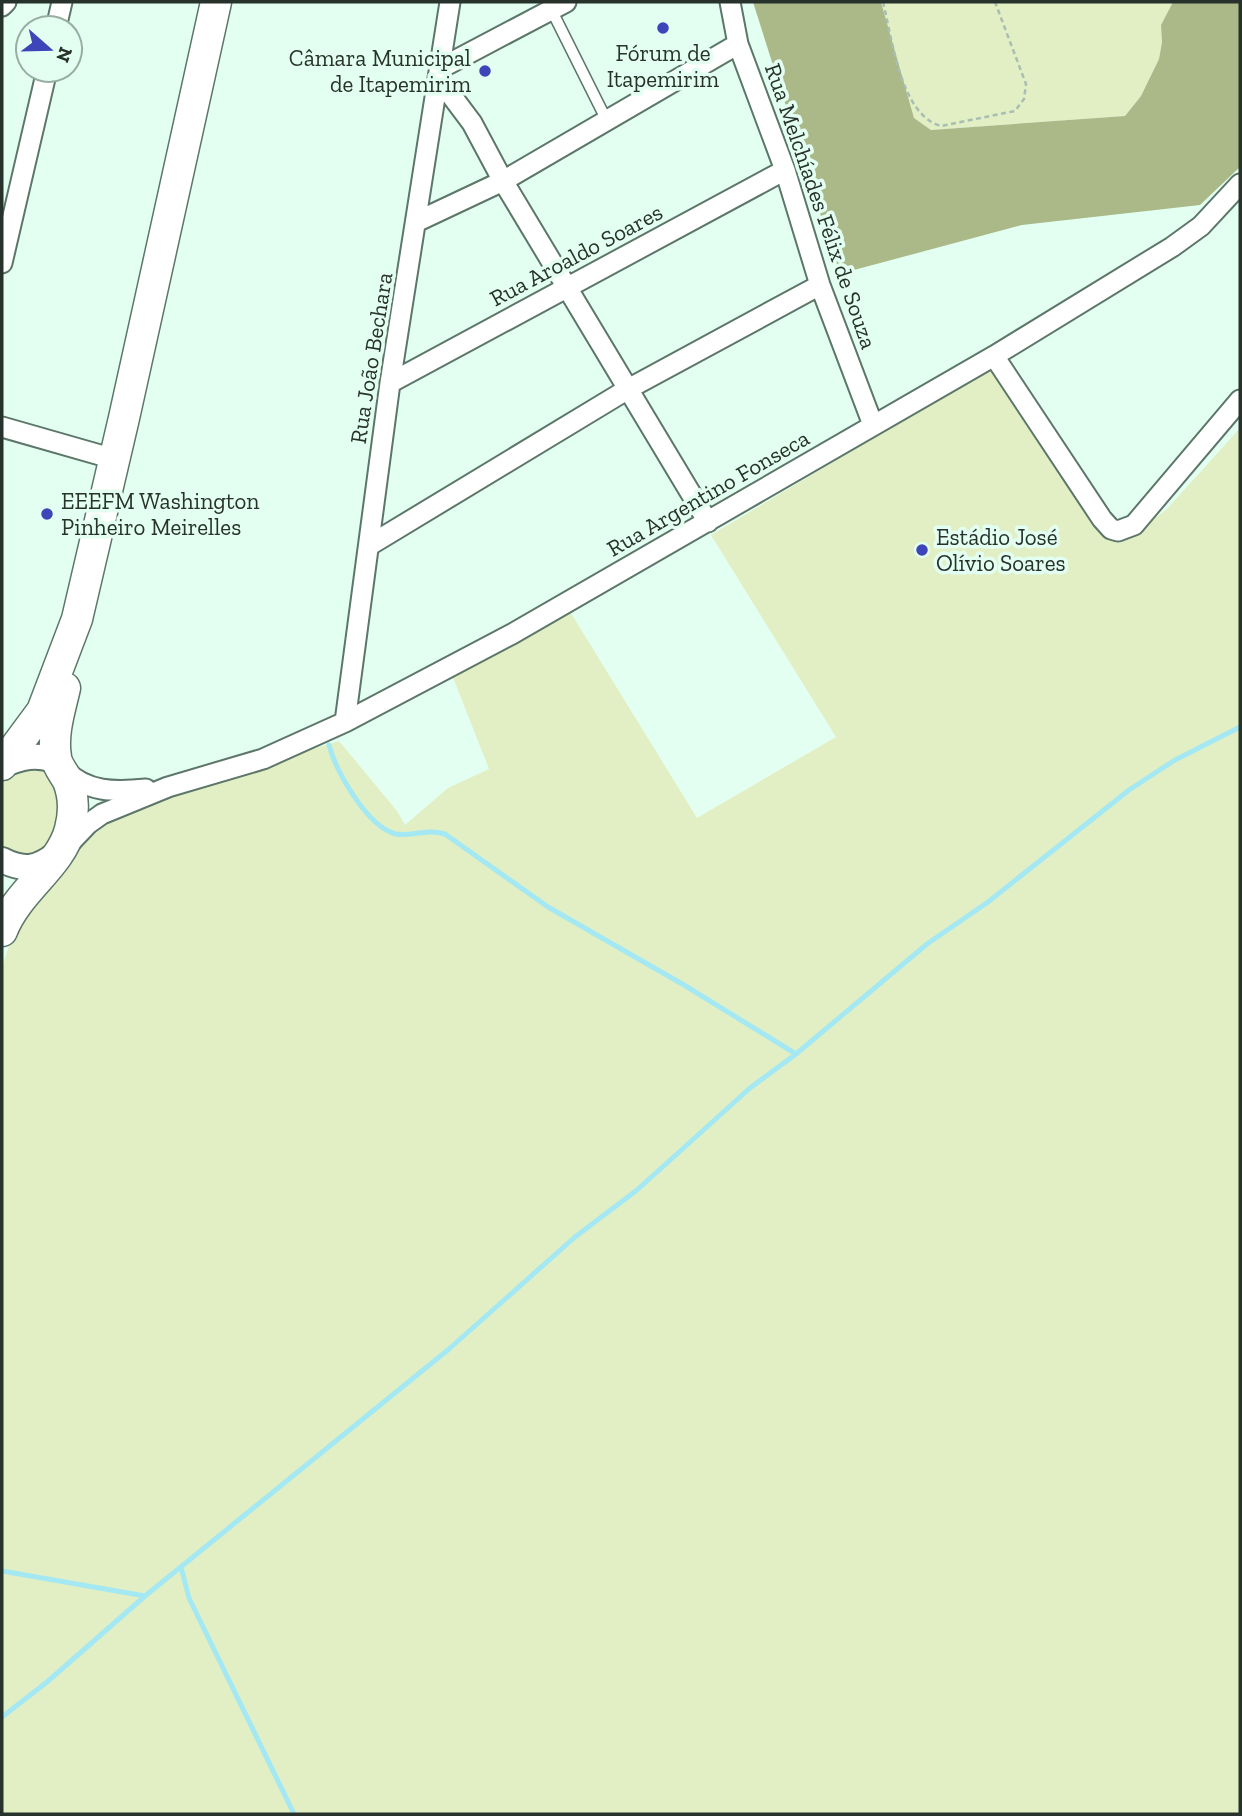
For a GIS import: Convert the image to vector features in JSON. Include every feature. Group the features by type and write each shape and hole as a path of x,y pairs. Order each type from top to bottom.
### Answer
{"main road":[{"path":"2,931 16,904 64,848 71,828 74,806 69,783 56,761 56,728 71,664 77,619 216,2"},
{"path":"2,765 42,711 77,619"}],"street":[{"path":"2,6 6,2"},
{"name":"Rua João Bechara","path":"345,722 390,383 450,2"},
{"name":"Rua Melchíades Félix de Souza","path":"730,2 738,44 785,170 820,285 873,425"},
{"path":"558,6 440,73 708,522"},
{"path":"416,222 503,181 738,44"},
{"path":"2,263 44,84"},
{"name":"Rua Aroaldo Soares","path":"390,383 785,170"},
{"path":"2,193 21,180"},
{"name":"Rua Argentino Fonseca","path":"168,788 263,759 345,722 512,634 994,356 1172,247 1201,226 1240,184"},
{"path":"370,545 628,389 820,285"},
{"path":"994,356 1102,519 1114,530 1128,528 1140,519 1184,463 1240,400"},
{"path":"2,427 114,459"},
{"path":"2,765 28,756 41,756 56,761 80,783 94,788 123,791 168,788"},
{"path":"2,860 25,868 33,868 47,862 102,814 168,788"}],"lane":[{"path":"558,6 607,121"}],"path":[{"path":"883,2 904,88 921,116 941,126 1015,111 1024,99 1026,84 995,2"}],"green space":[{"path":"753,2 881,2 914,118 931,130 1125,116 1141,96 1159,59 1161,25 1173,2 1240,2 1240,167 1200,205 1022,225 839,274"},
{"path":"881,2 1173,2 1161,25 1159,59 1141,96 1125,116 931,130 914,118"},
{"path":"998,364 1120,543 1166,510 1240,428 1240,1814 2,1814 2,967 14,931 66,857 112,820 153,797 339,741 397,811 405,825 448,788 489,769 452,675 569,610 697,818 836,737 711,535"},
{"path":"41,767 55,777 63,794 60,837 34,860 5,852 2,848 2,783 20,768"}],"waterway":[{"path":"2,1717 47,1682 145,1596 449,1349 575,1237 637,1190 750,1088 796,1054 927,944 988,902 1129,790 1175,760 1240,727"},
{"path":"329,745 338,769 354,797 374,821 385,829 402,835 431,832 445,834 548,907 684,985 796,1054"},
{"path":"181,1567 189,1598 294,1814"},
{"path":"2,1571 145,1596"}],"place":[{"name":"Fórum de Itapemirim","path":"663,28"},
{"name":"Câmara Municipal de Itapemirim","path":"485,71"},
{"name":"EEEFM Washington Pinheiro Meirelles","path":"47,514"},
{"name":"Estádio José Olívio Soares","path":"922,550"}]}
